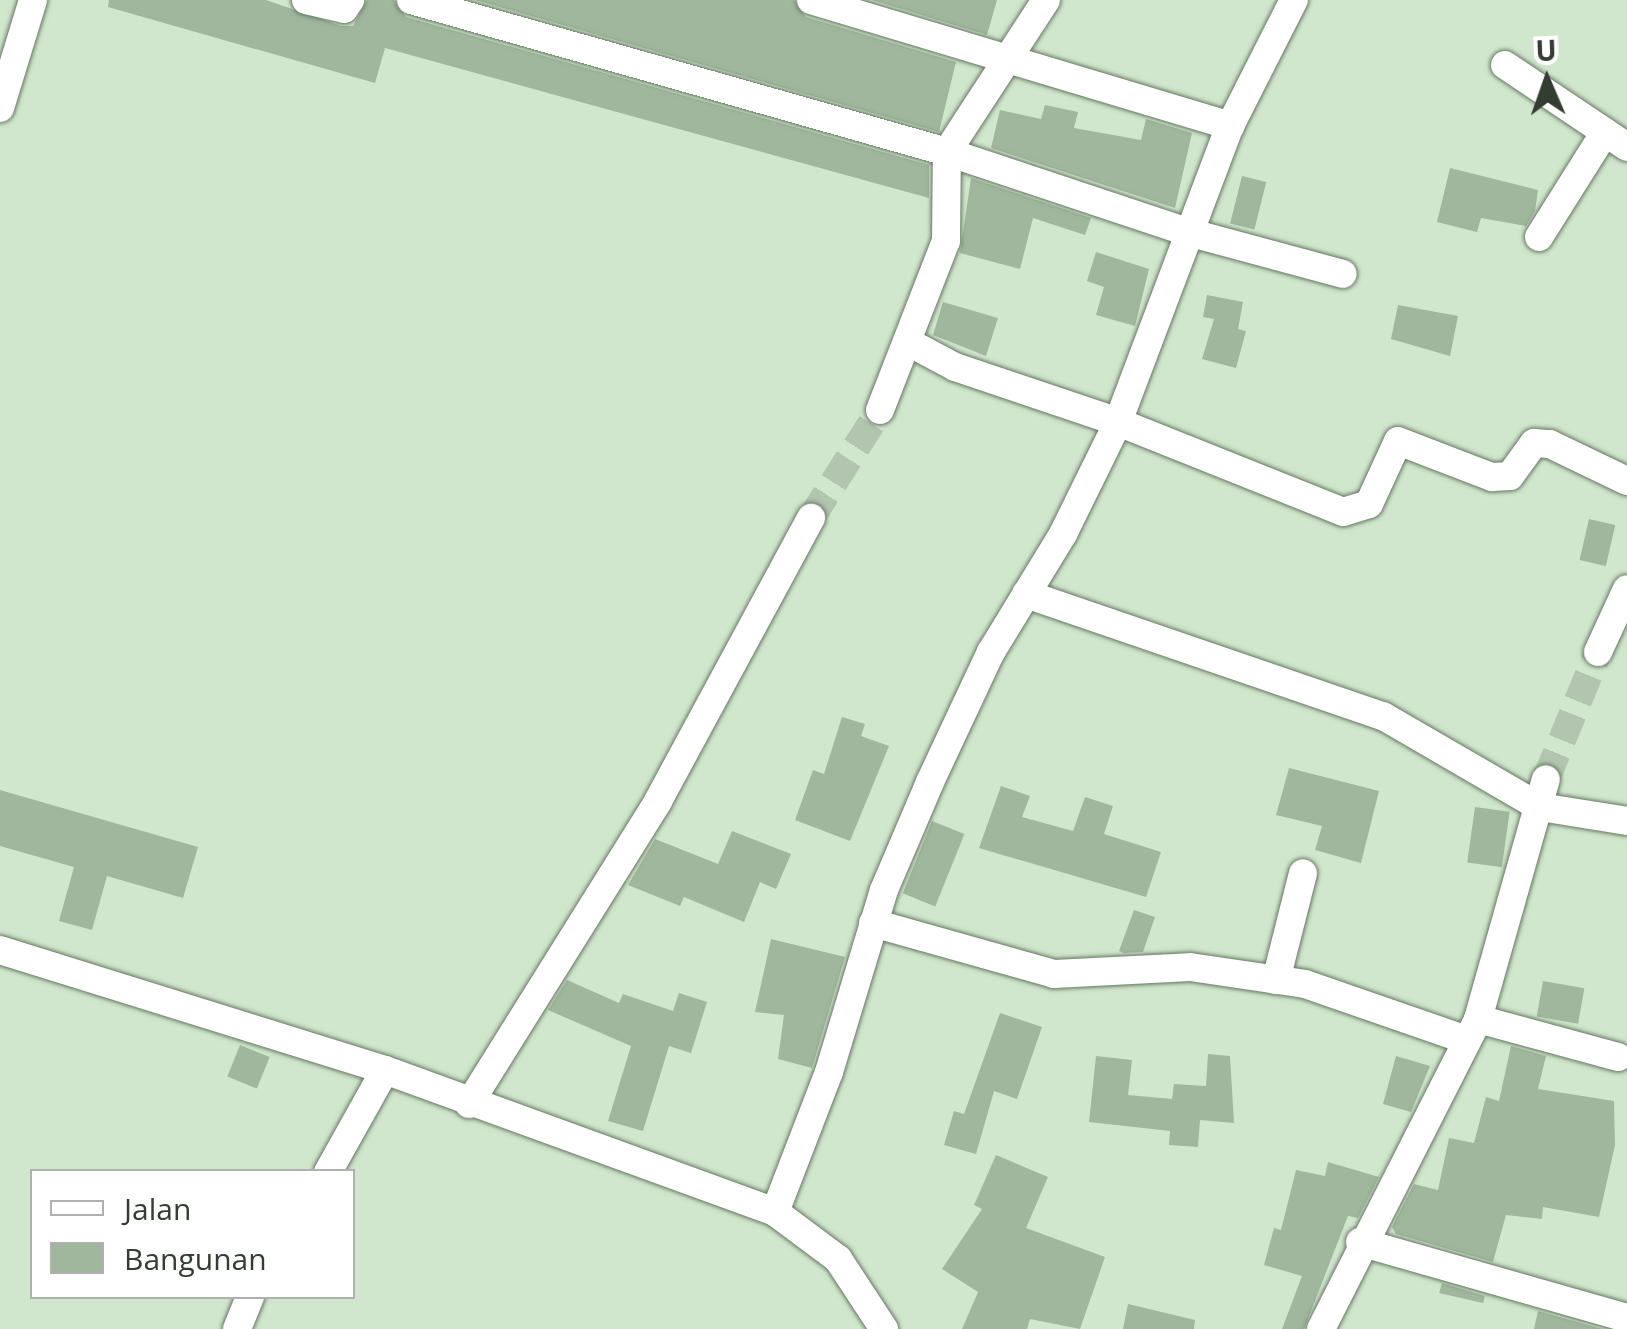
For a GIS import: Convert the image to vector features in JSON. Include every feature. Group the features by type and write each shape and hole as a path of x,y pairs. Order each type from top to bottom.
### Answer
{"street":[{"path":"0,108 33,0"},
{"path":"306,0 344,9 350,0"},
{"path":"411,0 947,152 1191,233 1343,274"},
{"path":"812,0 1230,126"},
{"path":"880,410 910,343 946,242 947,152 1012,58 1046,0"},
{"path":"774,1212 829,1072 873,924 930,782 1118,422 1230,126 1294,0"},
{"path":"1505,66 1616,140 1539,237"},
{"path":"910,343 955,367 1118,422 1343,512 1369,504 1398,440 1492,478 1510,476 1534,443 1550,444 1627,481"},
{"path":"469,1104 658,801 811,518"},
{"path":"1598,652 1627,590"},
{"path":"1026,594 1383,716 1540,807 1627,822"},
{"path":"1321,1329 1360,1242 1472,1030 1546,779"},
{"path":"1276,980 1303,872"},
{"path":"873,924 1054,974 1154,966 1276,980 1472,1030 1618,1057"},
{"path":"0,950 385,1070 469,1104 774,1212 838,1259 884,1329"},
{"path":"330,1169 385,1070"},
{"path":"1360,1242 1627,1318"},
{"path":"237,1329 249,1299"}],"building":[{"path":"109,0 266,0 341,26 353,26 367,0 394,0 406,17 929,165 929,198 385,48 375,83 108,7"},
{"path":"475,0 794,0 806,17 956,62 939,132"},
{"path":"872,0 997,0 987,35"},
{"path":"1045,105 1078,112 1074,128 1141,140 1146,119 1192,133 1175,208 991,148 1000,110 1041,119"},
{"path":"1450,168 1538,190 1535,211 1526,226 1481,218 1477,232 1437,222"},
{"path":"1242,176 1266,182 1254,230 1230,224"},
{"path":"971,178 1091,218 1085,235 1033,218 1020,269 960,253"},
{"path":"1096,252 1149,269 1135,326 1096,315 1104,287 1087,281"},
{"path":"1207,295 1243,302 1238,329 1246,331 1236,368 1202,359 1214,319 1203,317"},
{"path":"943,302 998,318 986,356 933,335"},
{"path":"1398,305 1458,316 1450,356 1391,339"},
{"path":"1589,519 1615,525 1606,566 1580,560"},
{"path":"842,717 865,724 861,736 889,746 850,841 795,820 813,770 824,774"},
{"path":"1289,768 1379,791 1361,863 1315,850 1322,826 1276,815"},
{"path":"1001,786 1030,796 1022,817 1073,831 1085,797 1113,806 1104,834 1161,852 1146,897 979,848"},
{"path":"0,790 198,847 183,898 107,876 92,930 59,921 74,867 0,846"},
{"path":"1475,807 1510,812 1502,867 1467,862"},
{"path":"932,821 964,834 935,906 903,893"},
{"path":"732,831 791,854 776,889 760,882 744,922 684,897 680,906 628,885 655,839 718,864"},
{"path":"1134,910 1155,917 1143,952 1124,953 1119,951"},
{"path":"771,939 845,957 812,1068 778,1059 784,1015 755,1012"},
{"path":"567,980 619,1003 623,994 673,1011 679,993 707,1002 691,1053 669,1046 643,1131 608,1121 631,1046 548,1010"},
{"path":"1543,981 1584,988 1578,1024 1537,1016"},
{"path":"1000,1013 1042,1027 1017,1099 994,1091 976,1154 944,1145 954,1111 964,1114"},
{"path":"240,1045 270,1057 257,1089 227,1077"},
{"path":"1511,1046 1546,1056 1538,1089 1614,1101 1615,1145 1599,1217 1543,1207 1542,1219 1506,1215 1493,1262 1396,1234 1392,1227 1414,1184 1438,1190 1449,1138 1474,1143 1486,1097 1499,1101"},
{"path":"1208,1054 1230,1056 1234,1123 1200,1120 1198,1147 1169,1145 1170,1131 1089,1122 1096,1056 1132,1060 1128,1095 1172,1099 1174,1084 1206,1086"},
{"path":"1396,1056 1430,1066 1411,1112 1383,1104"},
{"path":"996,1155 1048,1177 1026,1228 1105,1257 1080,1329 1030,1319 1027,1329 962,1329 978,1292 942,1269 982,1209 974,1205"},
{"path":"1328,1162 1379,1177 1358,1218 1348,1216 1304,1329 1282,1329 1302,1276 1264,1265 1274,1228 1281,1230 1296,1170 1325,1176"},
{"path":"1442,1283 1485,1296 1483,1303 1439,1293"},
{"path":"1128,1304 1195,1320 1194,1329 1123,1329"},
{"path":"1538,1311 1602,1329 1534,1329"}],"tunnel":[{"path":"811,518 880,410"},
{"path":"1546,779 1598,652"}]}
